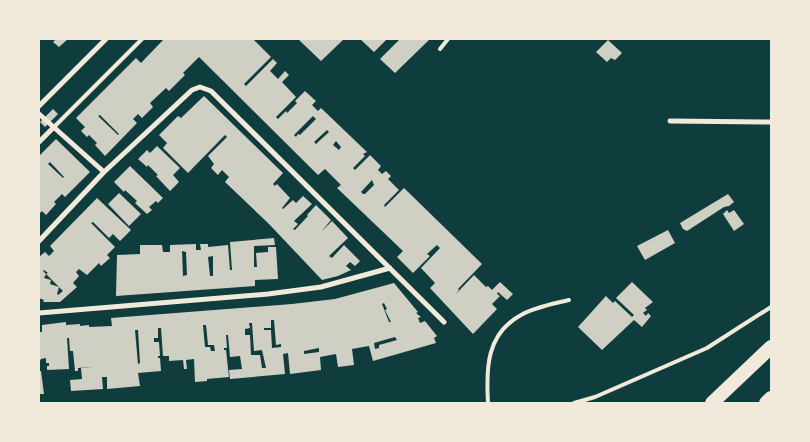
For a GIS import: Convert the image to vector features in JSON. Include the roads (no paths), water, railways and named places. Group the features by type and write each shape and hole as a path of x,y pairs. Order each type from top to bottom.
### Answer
{"highway":[{"path":"712,403 771,347"},
{"path":"766,403 771,398"}],"street":[{"path":"39,106 106,39"},
{"path":"39,242 104,172 192,90 200,87 211,91 444,322"},
{"path":"39,114 104,172"},
{"path":"670,122 771,122"},
{"path":"39,142 53,128"},
{"path":"39,313 268,294 321,287 390,268"}],"lane":[{"path":"53,128 142,39"},
{"path":"440,49 448,39"},
{"path":"488,403 486,371 488,358 494,343 504,329 520,315 569,300"},
{"path":"574,403 595,397 707,348 771,307"}]}
